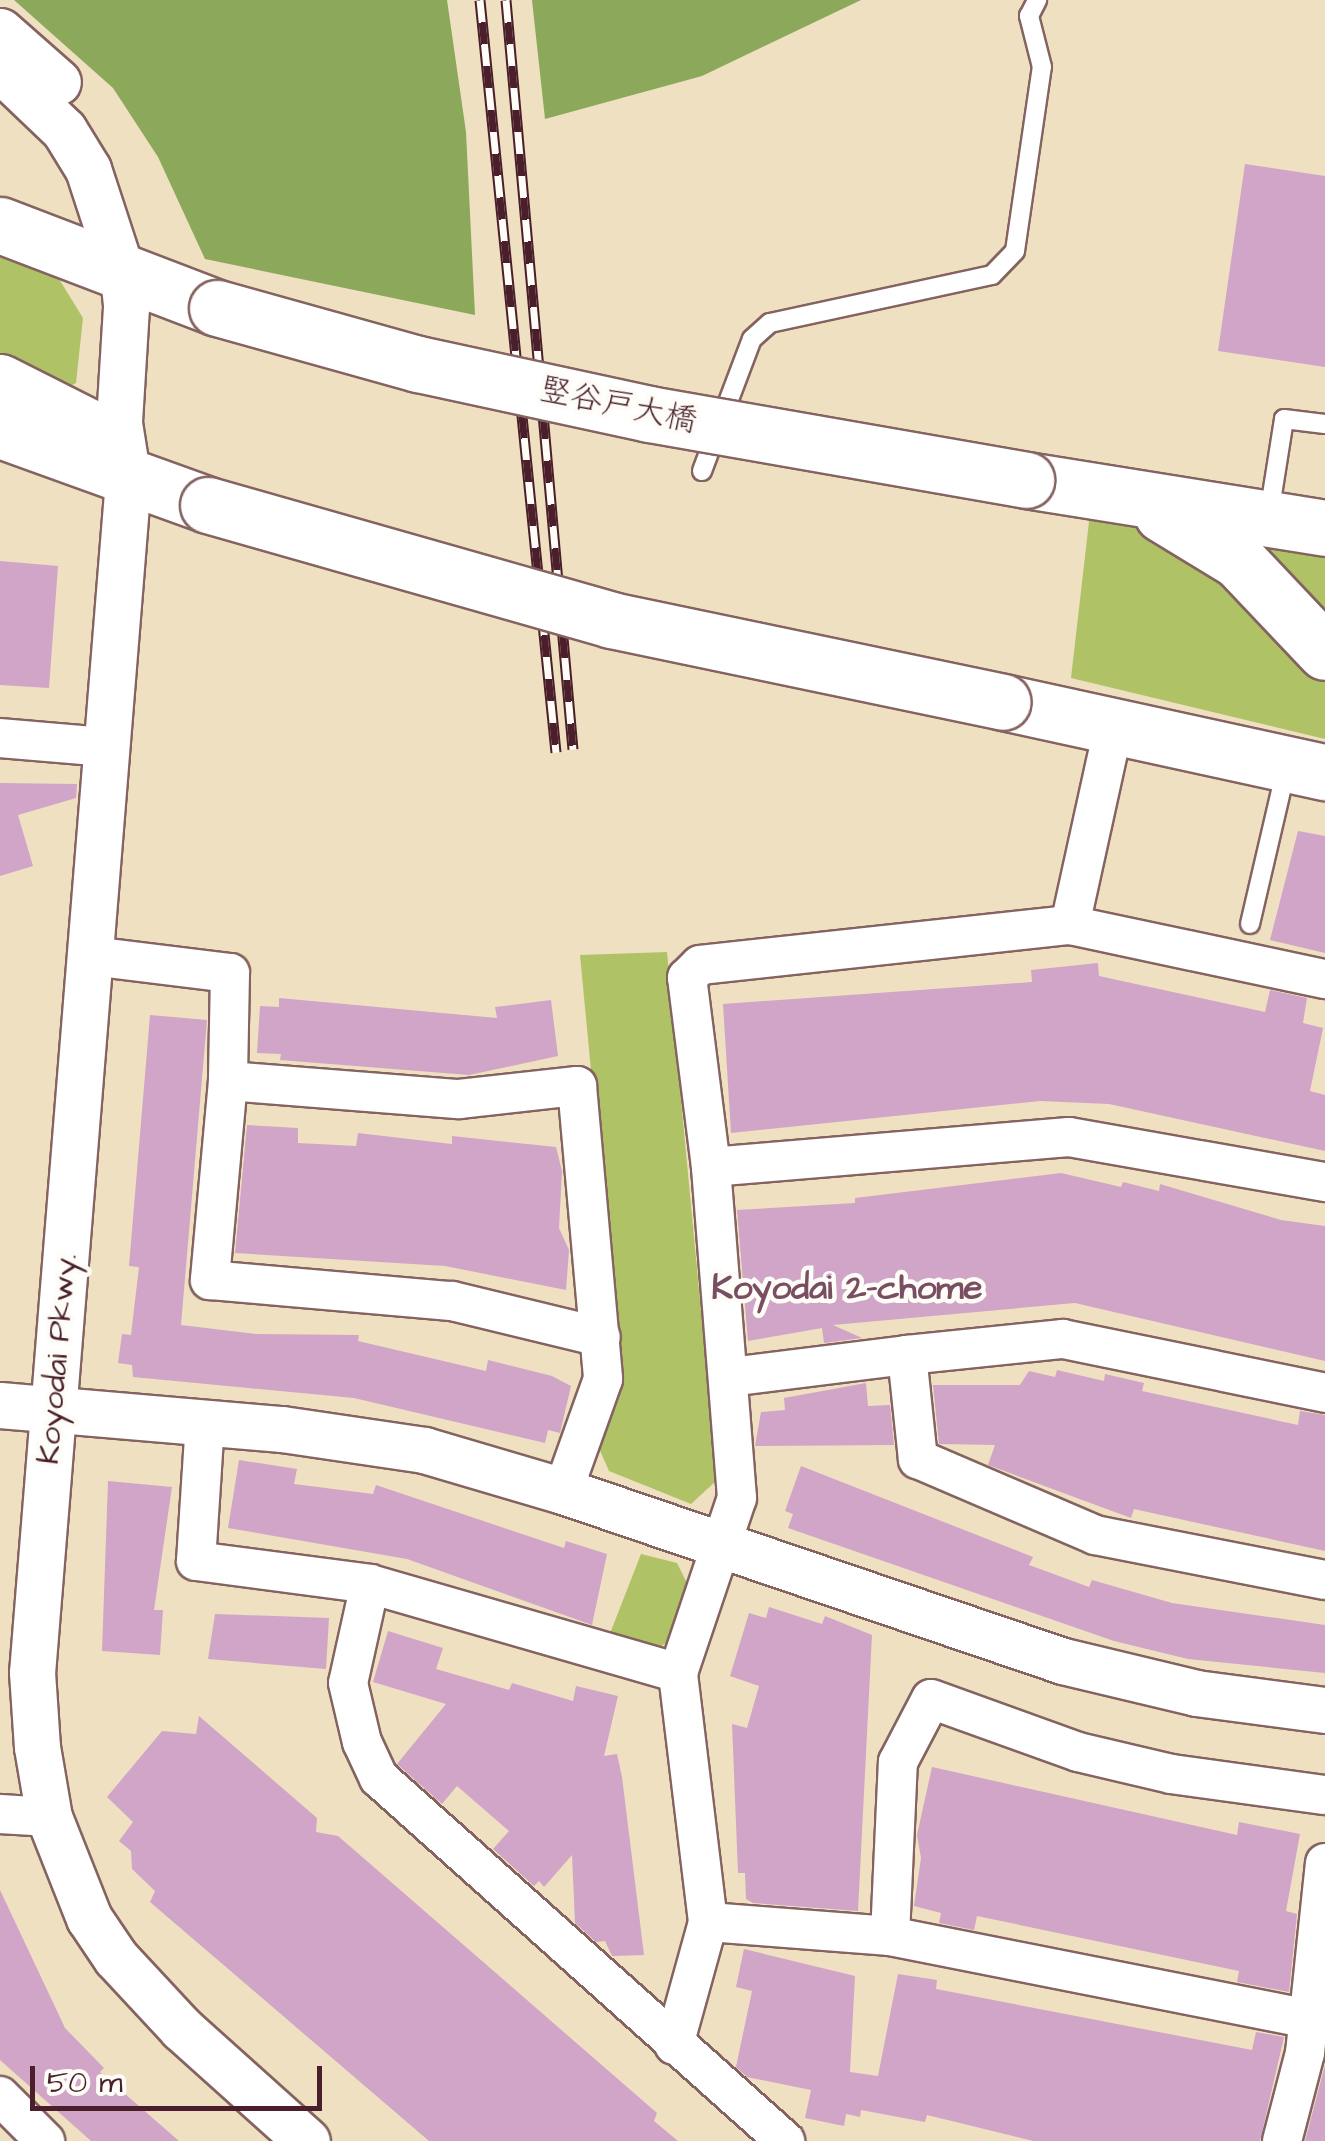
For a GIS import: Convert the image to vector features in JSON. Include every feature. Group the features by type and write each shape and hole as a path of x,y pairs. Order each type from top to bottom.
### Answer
{"main road":[{"name":"竪谷戸大橋","path":"16,232 171,293 418,364 649,414 1112,495"},
{"path":"0,382 99,432 103,470"},
{"path":"0,430 208,505 611,620 1306,768"},
{"path":"1112,495 1325,528"},
{"path":"1112,495 1220,545 1325,652"}],"street":[{"path":"0,31 86,112 112,190"},
{"path":"0,69 64,130 112,190"},
{"name":"Koyodai Pkwy.","path":"112,190 171,293 148,431 103,470 122,545 32,1672 49,1817 89,1918 116,1958 181,2028 307,2141"},
{"path":"1070,926 1114,726"},
{"path":"0,738 106,747"},
{"path":"674,2045 708,1922 678,1673 737,1498 711,1167 687,978 700,965 1070,926 1325,979"},
{"path":"90,956 230,972 228,1081 210,1280 452,1300 601,1337"},
{"path":"228,1081 459,1099 577,1086 603,1379 563,1491"},
{"path":"711,1167 1068,1136 1325,1182"},
{"path":"730,1377 1063,1339 1325,1393"},
{"path":"908,1356 918,1460 1095,1536 1325,1580"},
{"path":"0,1405 205,1422 424,1450 563,1491 1063,1661 1196,1693 1325,1710"},
{"path":"205,1422 196,1561 370,1584 678,1673"},
{"path":"370,1584 348,1683 362,1742 379,1778 784,2141"},
{"path":"890,1936 898,1762 931,1698 1078,1752 1171,1774 1325,1795"},
{"path":"0,1814 49,1817"},
{"path":"1282,2141 1309,2019 1325,1863"},
{"path":"708,1922 890,1936 1309,2019"},
{"path":"0,2096 45,2141"}],"lane":[{"path":"702,471 752,339 770,322 992,276 1015,251 1042,67 1029,16 1037,0"},
{"path":"1268,519 1284,419 1325,424"},
{"path":"1250,924 1306,768"}],"green space":[{"path":"14,0 447,0 466,132 475,315 205,259 158,157 113,88"},
{"path":"532,0 861,0 702,76 545,119"},
{"path":"0,245 51,266 83,318 76,383 62,390 0,359"},
{"path":"1090,513 1153,528 1211,560 1325,674 1325,739 1071,678"},
{"path":"1232,527 1325,542 1325,621"},
{"path":"667,952 717,1480 691,1504 609,1471 598,1446 620,1374 580,955"},
{"path":"641,1554 677,1563 688,1585 676,1636 654,1651 609,1636"}],"building":[{"path":"1245,164 1325,176 1325,367 1218,351"},
{"path":"0,561 58,566 49,688 0,685"},
{"path":"0,783 77,784 76,798 18,815 33,866 0,876"},
{"path":"1298,831 1325,836 1325,953 1270,940"},
{"path":"1098,963 1099,976 1265,1012 1270,990 1307,998 1303,1023 1323,1028 1310,1091 1325,1095 1325,1151 1109,1104 1040,1101 731,1133 723,1004 1032,982 1031,970"},
{"path":"279,998 497,1018 495,1007 551,1000 558,1056 469,1075 280,1060 281,1054 257,1053 260,1006 279,1007"},
{"path":"150,1015 207,1020 181,1325 256,1334 359,1335 358,1341 486,1371 488,1360 552,1376 571,1386 560,1433 548,1430 545,1443 354,1398 133,1377 132,1365 118,1363 122,1334 131,1335 139,1267 129,1266"},
{"path":"247,1125 298,1128 298,1143 356,1146 358,1133 452,1144 452,1136 556,1147 562,1171 559,1228 569,1250 566,1290 445,1266 235,1253"},
{"path":"1061,1173 1121,1187 1123,1182 1159,1191 1160,1184 1281,1220 1325,1226 1325,1361 1075,1303 833,1325 862,1338 824,1343 822,1328 748,1341 737,1210 855,1203 855,1198"},
{"path":"1057,1370 1104,1381 1105,1374 1144,1383 1142,1391 1298,1425 1300,1411 1325,1415 1325,1551 1134,1509 1131,1518 988,1465 995,1445 939,1444 933,1385 1020,1385 1029,1371 1055,1377"},
{"path":"866,1383 868,1406 890,1405 894,1445 755,1446 761,1412 785,1410 784,1398"},
{"path":"239,1460 297,1469 294,1484 373,1494 376,1485 564,1548 566,1541 607,1554 592,1625 407,1559 228,1528"},
{"path":"801,1466 1033,1557 1029,1565 1089,1587 1092,1580 1172,1603 1325,1625 1325,1673 1188,1659 1114,1641 788,1528 793,1514 785,1511"},
{"path":"108,1481 172,1487 154,1610 163,1610 160,1655 102,1651"},
{"path":"769,1607 822,1624 825,1616 872,1635 858,1911 753,1903 746,1899 745,1873 738,1873 732,1724 747,1728 759,1686 730,1676 749,1613 766,1618"},
{"path":"215,1614 329,1618 326,1669 208,1659"},
{"path":"388,1631 443,1648 436,1669 509,1690 512,1683 573,1701 576,1686 618,1696 604,1756 617,1754 622,1777 644,1955 612,1956 605,1941 596,1942 575,1923 572,1855 544,1887 539,1881 534,1886 493,1849 509,1831 457,1786 442,1804 397,1764 446,1704 373,1682"},
{"path":"199,1716 317,1818 316,1832 338,1836 657,2113 654,2121 678,2141 429,2141 150,1902 155,1891 132,1869 131,1851 119,1841 133,1822 107,1797 162,1731 196,1734"},
{"path":"932,1767 1237,1835 1239,1822 1300,1834 1286,1911 1297,1914 1289,1992 1237,1982 1239,1971 977,1916 974,1930 939,1923 941,1913 914,1906 921,1858 917,1835"},
{"path":"0,1890 65,2028 104,2068 100,2072 179,2141 91,2141 0,2060"},
{"path":"744,1949 855,1976 850,2072 878,2076 898,1974 937,1980 936,1989 1252,2050 1256,2032 1284,2037 1260,2141 1033,2141 927,2115 925,2122 861,2110 860,2117 846,2114 844,2126 805,2118 811,2090 747,2077 736,2067 752,1991 736,1987"},
{"path":"1325,2065 1325,2141 1305,2141"}],"railway":[{"path":"480,0 556,752"},
{"path":"506,0 573,749"}],"district":[{"name":"Koyodai 2-chome","path":"847,1288"}]}
